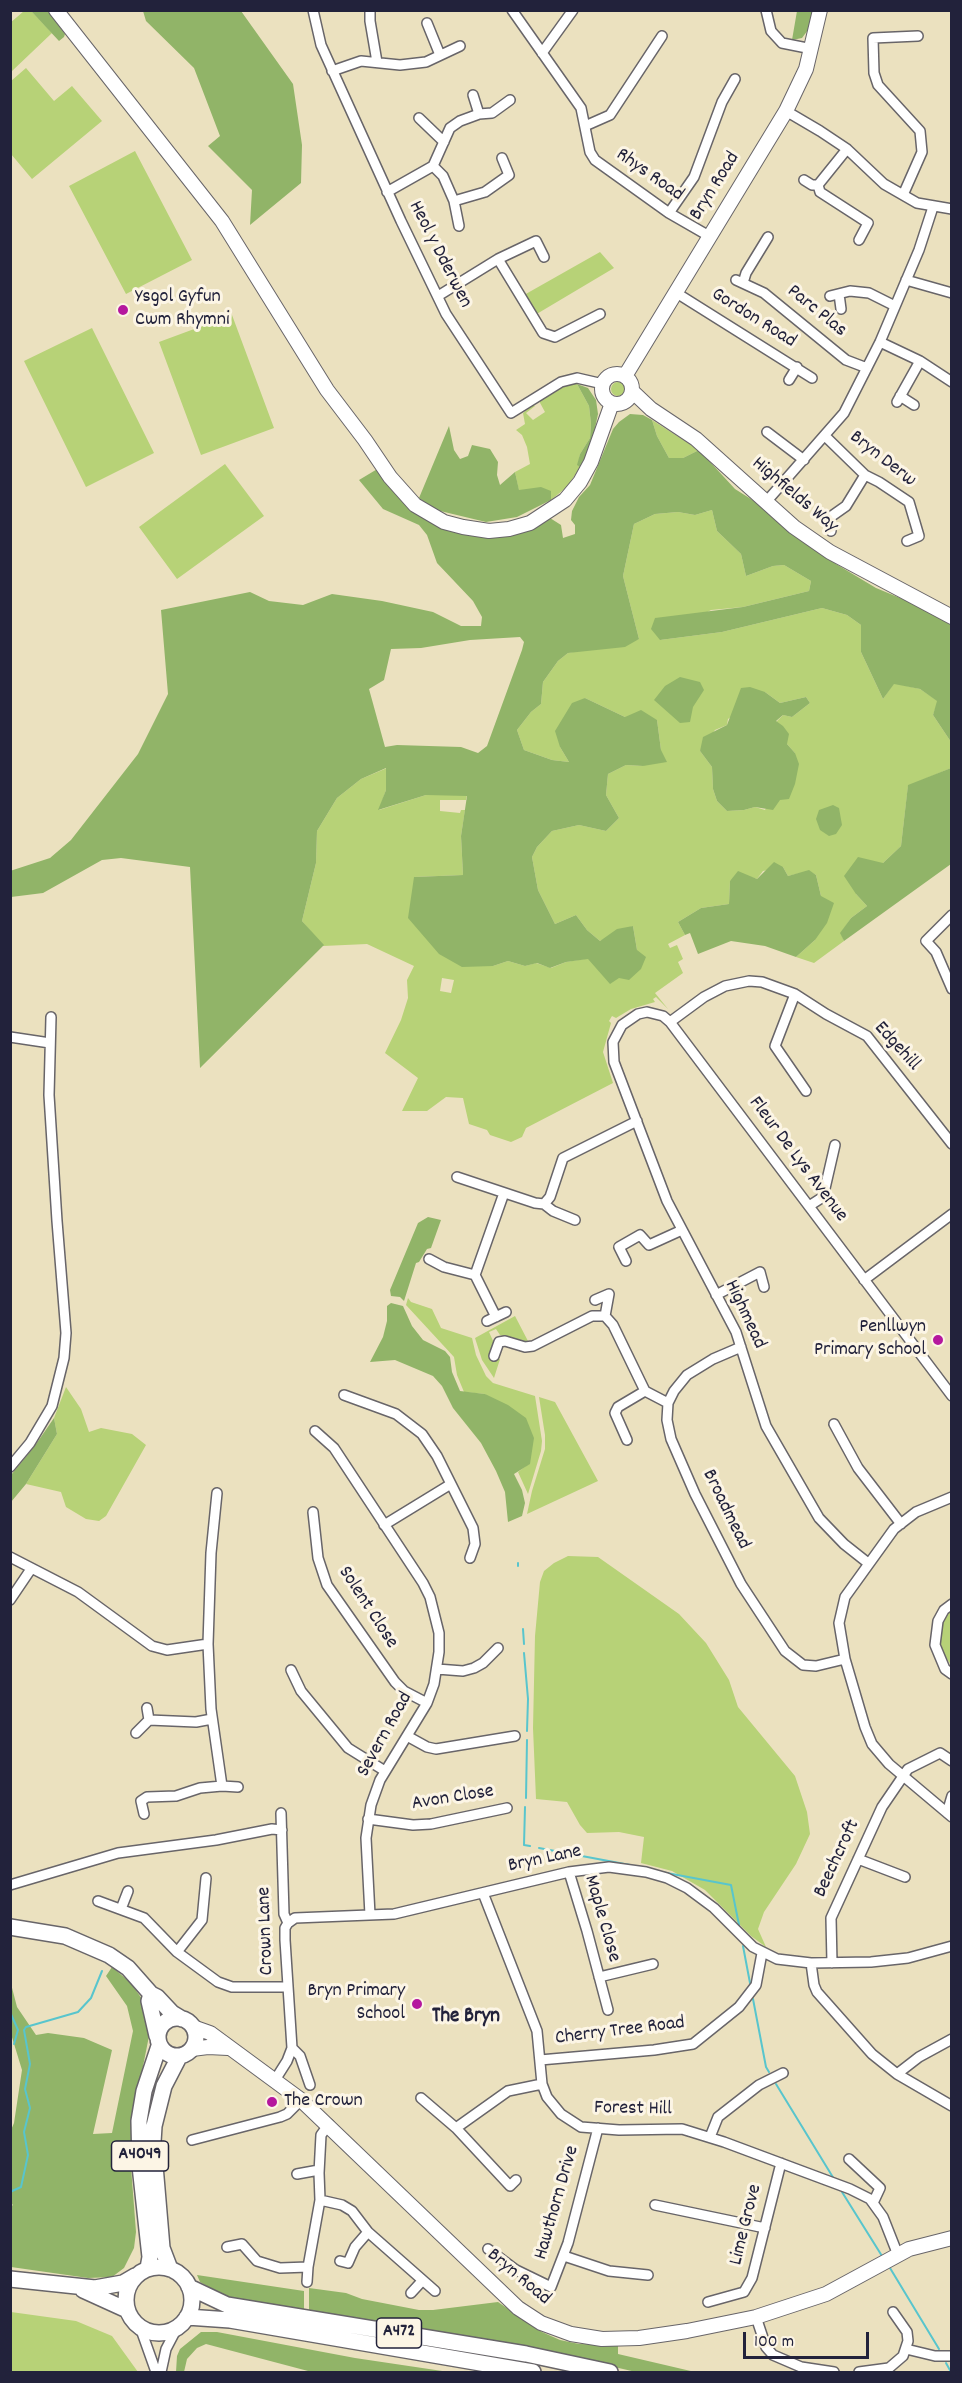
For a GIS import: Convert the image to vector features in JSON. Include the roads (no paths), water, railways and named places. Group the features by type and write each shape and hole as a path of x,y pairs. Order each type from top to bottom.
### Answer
{"main road":[{"path":"10,1927 66,1936 109,1955 128,1968 150,1994 157,1997 172,2013 188,2023 196,2036 185,2053 166,2054 158,2043 149,2001 150,1994"},
{"path":"158,2043 160,2028 164,2023 169,2020 188,2023"},
{"name":"A4049","path":"143,2271 150,2257 141,2175 139,2121 144,2091 158,2043"},
{"name":"A4049","path":"170,2269 160,2236 153,2142 154,2126 164,2086 185,2053"},
{"path":"10,2279 72,2286 109,2287 123,2283 143,2271 159,2267 178,2273 189,2287 191,2308 182,2322 158,2333 140,2327 127,2310 72,2286"},
{"path":"127,2310 127,2290 143,2271"},
{"name":"A472","path":"189,2287 227,2305 526,2354 610,2373"},
{"name":"A472","path":"182,2322 230,2320 532,2373"}],"street":[{"path":"56,10 222,221 327,390 390,477 415,505 444,522 463,527 489,531 509,529 530,523 566,500 580,482 591,462 623,399 631,382 625,376 614,374 609,376 603,384 603,394 623,399"},
{"name":"Heol y Dderwen","path":"313,10 321,45 332,71 446,314 511,413 561,382 577,378 603,384"},
{"path":"370,10 377,62"},
{"name":"Rhys Road","path":"512,10 581,108 590,152 595,160 669,213 710,236"},
{"path":"542,53 573,10"},
{"path":"766,10 771,31 782,43 812,49"},
{"name":"Bryn Road","path":"625,376 786,111 806,69 820,10"},
{"path":"427,23 440,55"},
{"path":"585,126 610,115 662,36"},
{"path":"903,195 922,152 920,131 878,85 874,73 873,38 918,36"},
{"path":"332,71 361,61 400,65 426,62 460,46"},
{"path":"669,213 694,177 722,102 735,79"},
{"path":"473,95 479,114"},
{"path":"387,192 433,166 450,128 460,121 479,114 492,113 510,100"},
{"path":"786,111 847,149 884,184 917,203 951,209"},
{"path":"419,118 444,142"},
{"path":"818,185 847,149"},
{"path":"454,201 485,192 509,175 502,158"},
{"path":"433,166 443,176 454,201 459,226"},
{"path":"804,180 812,185 818,185"},
{"path":"818,185 820,192 867,223 859,240"},
{"path":"766,502 843,413 896,306 933,207"},
{"name":"Parc Plas","path":"768,237 739,281 764,293 846,360 867,368"},
{"path":"438,296 498,259 536,241 544,257"},
{"path":"498,259 543,333 555,337 600,314"},
{"path":"906,280 951,293"},
{"path":"841,309 834,295 850,291 869,293 896,306"},
{"name":"Gordon Road","path":"675,292 812,378"},
{"path":"880,342 920,361 951,382"},
{"path":"914,405 899,399 920,361"},
{"path":"789,380 797,367"},
{"name":"Highfields Way","path":"623,399 651,409 696,439 794,527 830,552 951,617"},
{"path":"766,432 804,460"},
{"name":"Bryn Derw","path":"825,436 865,475 909,502 920,536 906,541"},
{"path":"831,531 829,518 846,506 865,475"},
{"path":"951,915 926,941 936,952 951,989"},
{"name":"Edgehill","path":"670,1023 704,997 724,986 749,981 762,982 795,994 867,1036 951,1144"},
{"path":"795,994 775,1046 806,1091"},
{"name":"Highmead","path":"670,1023 663,1016 655,1013 638,1014 630,1018 616,1033 613,1042 614,1062 638,1121 666,1201 736,1332 766,1426 791,1474 819,1518 844,1544 868,1563"},
{"path":"10,1467 30,1443 52,1406 64,1358 66,1333 52,1153 51,1017"},
{"name":"Fleur De Lys Avenue","path":"670,1023 951,1396"},
{"path":"10,1038 50,1043"},
{"path":"544,1203 550,1197 563,1158 638,1121"},
{"path":"809,1206 823,1197 835,1145"},
{"path":"458,1177 504,1193 544,1203 553,1211 575,1220"},
{"path":"496,1317 475,1275 504,1193"},
{"path":"864,1280 951,1214"},
{"path":"626,1261 619,1247 640,1235 649,1245 682,1230"},
{"path":"429,1258 444,1267 475,1275"},
{"path":"716,1294 760,1272 764,1287"},
{"path":"596,1300 609,1294 605,1316"},
{"path":"499,1342 505,1341 525,1347 533,1346 592,1316 605,1316 613,1325 645,1391 668,1403 687,1375 713,1359 741,1347"},
{"path":"493,1332 499,1342"},
{"path":"494,1356 499,1342"},
{"path":"627,1440 615,1413 618,1407 645,1391"},
{"path":"344,1395 396,1414 416,1428 431,1446 480,1534 470,1558"},
{"name":"Broadmead","path":"668,1403 667,1420 671,1439 695,1494 741,1584 785,1651 803,1665 816,1666 845,1659"},
{"path":"834,1424 858,1468 901,1524"},
{"name":"Severn Road","path":"315,1431 334,1448 430,1597 439,1633 437,1669 427,1703 385,1771 375,1791 368,1819 366,1838 370,1915"},
{"path":"384,1525 451,1484"},
{"path":"217,1493 211,1553 208,1644 212,1719 222,1786"},
{"path":"949,1815 879,1754 867,1735 845,1659 839,1623 845,1597 868,1563 901,1524 916,1512 951,1497"},
{"name":"Solent Close","path":"313,1512 318,1558 327,1585 395,1682 404,1691 427,1703"},
{"path":"10,1557 78,1592 152,1646 167,1650 208,1644"},
{"path":"10,1600 32,1569"},
{"path":"951,1604 944,1610 938,1621 935,1645 945,1669 951,1674"},
{"path":"437,1669 463,1671 474,1668 483,1663 498,1648"},
{"path":"291,1670 310,1703 348,1748 385,1771"},
{"path":"147,1707 149,1720"},
{"path":"136,1733 149,1720 196,1722 212,1719"},
{"path":"407,1736 427,1747 436,1749 516,1736"},
{"name":"Beechcroft","path":"832,1963 830,1922 875,1820 908,1769 940,1753 951,1761"},
{"path":"144,1814 141,1802 147,1797 176,1796 200,1788 238,1787"},
{"path":"949,1815 951,1796"},
{"name":"Avon Close","path":"368,1819 413,1826 507,1808"},
{"name":"Crown Lane","path":"281,1813 284,1914 288,1923 285,1928 287,1987 292,2048 300,2056 310,2085"},
{"path":"10,1885 118,1853 216,1840 272,1829 282,1830"},
{"path":"858,1859 905,1877"},
{"name":"Bryn Lane","path":"288,1923 295,1918 394,1914 596,1867 621,1868 667,1878 706,1901 746,1941 762,1953 786,1960 811,1963 890,1961 951,1946"},
{"name":"Maple Close","path":"569,1872 588,1931 608,2010"},
{"path":"177,1952 202,1920 206,1878"},
{"path":"121,1909 128,1891"},
{"name":"Forest Hill","path":"483,1893 537,2031 542,2084 547,2097 561,2114 581,2127 619,2130 682,2128 850,2189 873,2203 883,2217 898,2254"},
{"path":"98,1901 144,1918 177,1952 209,1977 225,1985 287,1987"},
{"name":"Cherry Tree Road","path":"540,2060 654,2050 693,2044 739,2007 756,1985 762,1953"},
{"path":"811,1963 817,1992 872,2054 897,2074 951,2106"},
{"name":"Maple Close","path":"599,1977 653,1964"},
{"name":"Bryn Road","path":"188,2023 210,2033 301,2100 518,2308 541,2324 587,2337 621,2339 687,2331 756,2317 826,2294 898,2254 936,2240 951,2238"},
{"path":"897,2074 919,2057 951,2039"},
{"path":"185,2053 208,2047 228,2048"},
{"path":"274,2080 287,2061 292,2048"},
{"path":"710,2137 718,2117 759,2085 783,2073"},
{"path":"456,2128 508,2091 542,2084"},
{"path":"421,2098 456,2128 510,2186 516,2180"},
{"path":"192,2140 280,2117 287,2114 301,2100"},
{"path":"307,2282 320,2200 321,2135 328,2124"},
{"name":"Hawthorn Drive","path":"488,2249 516,2270 551,2286 564,2256 598,2128"},
{"path":"849,2159 880,2188 873,2203"},
{"name":"Lime Grove","path":"708,2302 744,2292 752,2278 781,2163"},
{"path":"297,2174 319,2170"},
{"path":"320,2200 342,2205 352,2211 368,2232 435,2291"},
{"path":"655,2205 765,2228"},
{"path":"340,2261 348,2263 355,2247 368,2232"},
{"path":"227,2247 242,2244 257,2261 280,2268 308,2267"},
{"path":"564,2256 609,2271 648,2275"},
{"path":"411,2293 422,2281"},
{"path":"859,2373 888,2368 898,2361 906,2349 907,2332 893,2312"},
{"path":"756,2317 766,2347 773,2355 801,2367 834,2373"},
{"path":"161,2373 166,2349 182,2322"},
{"path":"140,2327 156,2373"},
{"path":"906,2349 935,2356 951,2356"}],"waterway":[{"path":"523,1629 524,1644"},
{"path":"524,1653 528,1699 527,1731"},
{"path":"526,1798 527,1740"},
{"path":"525,1807 524,1845 530,1846"},
{"path":"539,1848 630,1865"},
{"path":"656,1871 731,1885 739,1925"},
{"path":"743,1946 750,1983"},
{"path":"10,2192 21,2187 28,2155 24,2132 30,2108 25,2089 30,2064 24,2030 26,2027 78,2012 91,1998 102,1971"},
{"path":"753,1999 766,2067 769,2072"},
{"path":"10,2012 18,2030 14,2044"},
{"path":"776,2084 834,2179"},
{"path":"842,2192 882,2256"},
{"path":"890,2268 939,2349"},
{"path":"946,2363 951,2372"}],"place":[{"name":"Ysgol Gyfun Cwm Rhymni","path":"123,310"},
{"name":"Penllwyn Primary School","path":"938,1340"},
{"name":"Bryn Primary School","path":"417,2004"},
{"name":"The Crown","path":"272,2102"}],"district":[{"name":"The Bryn","path":"466,2018"}]}
